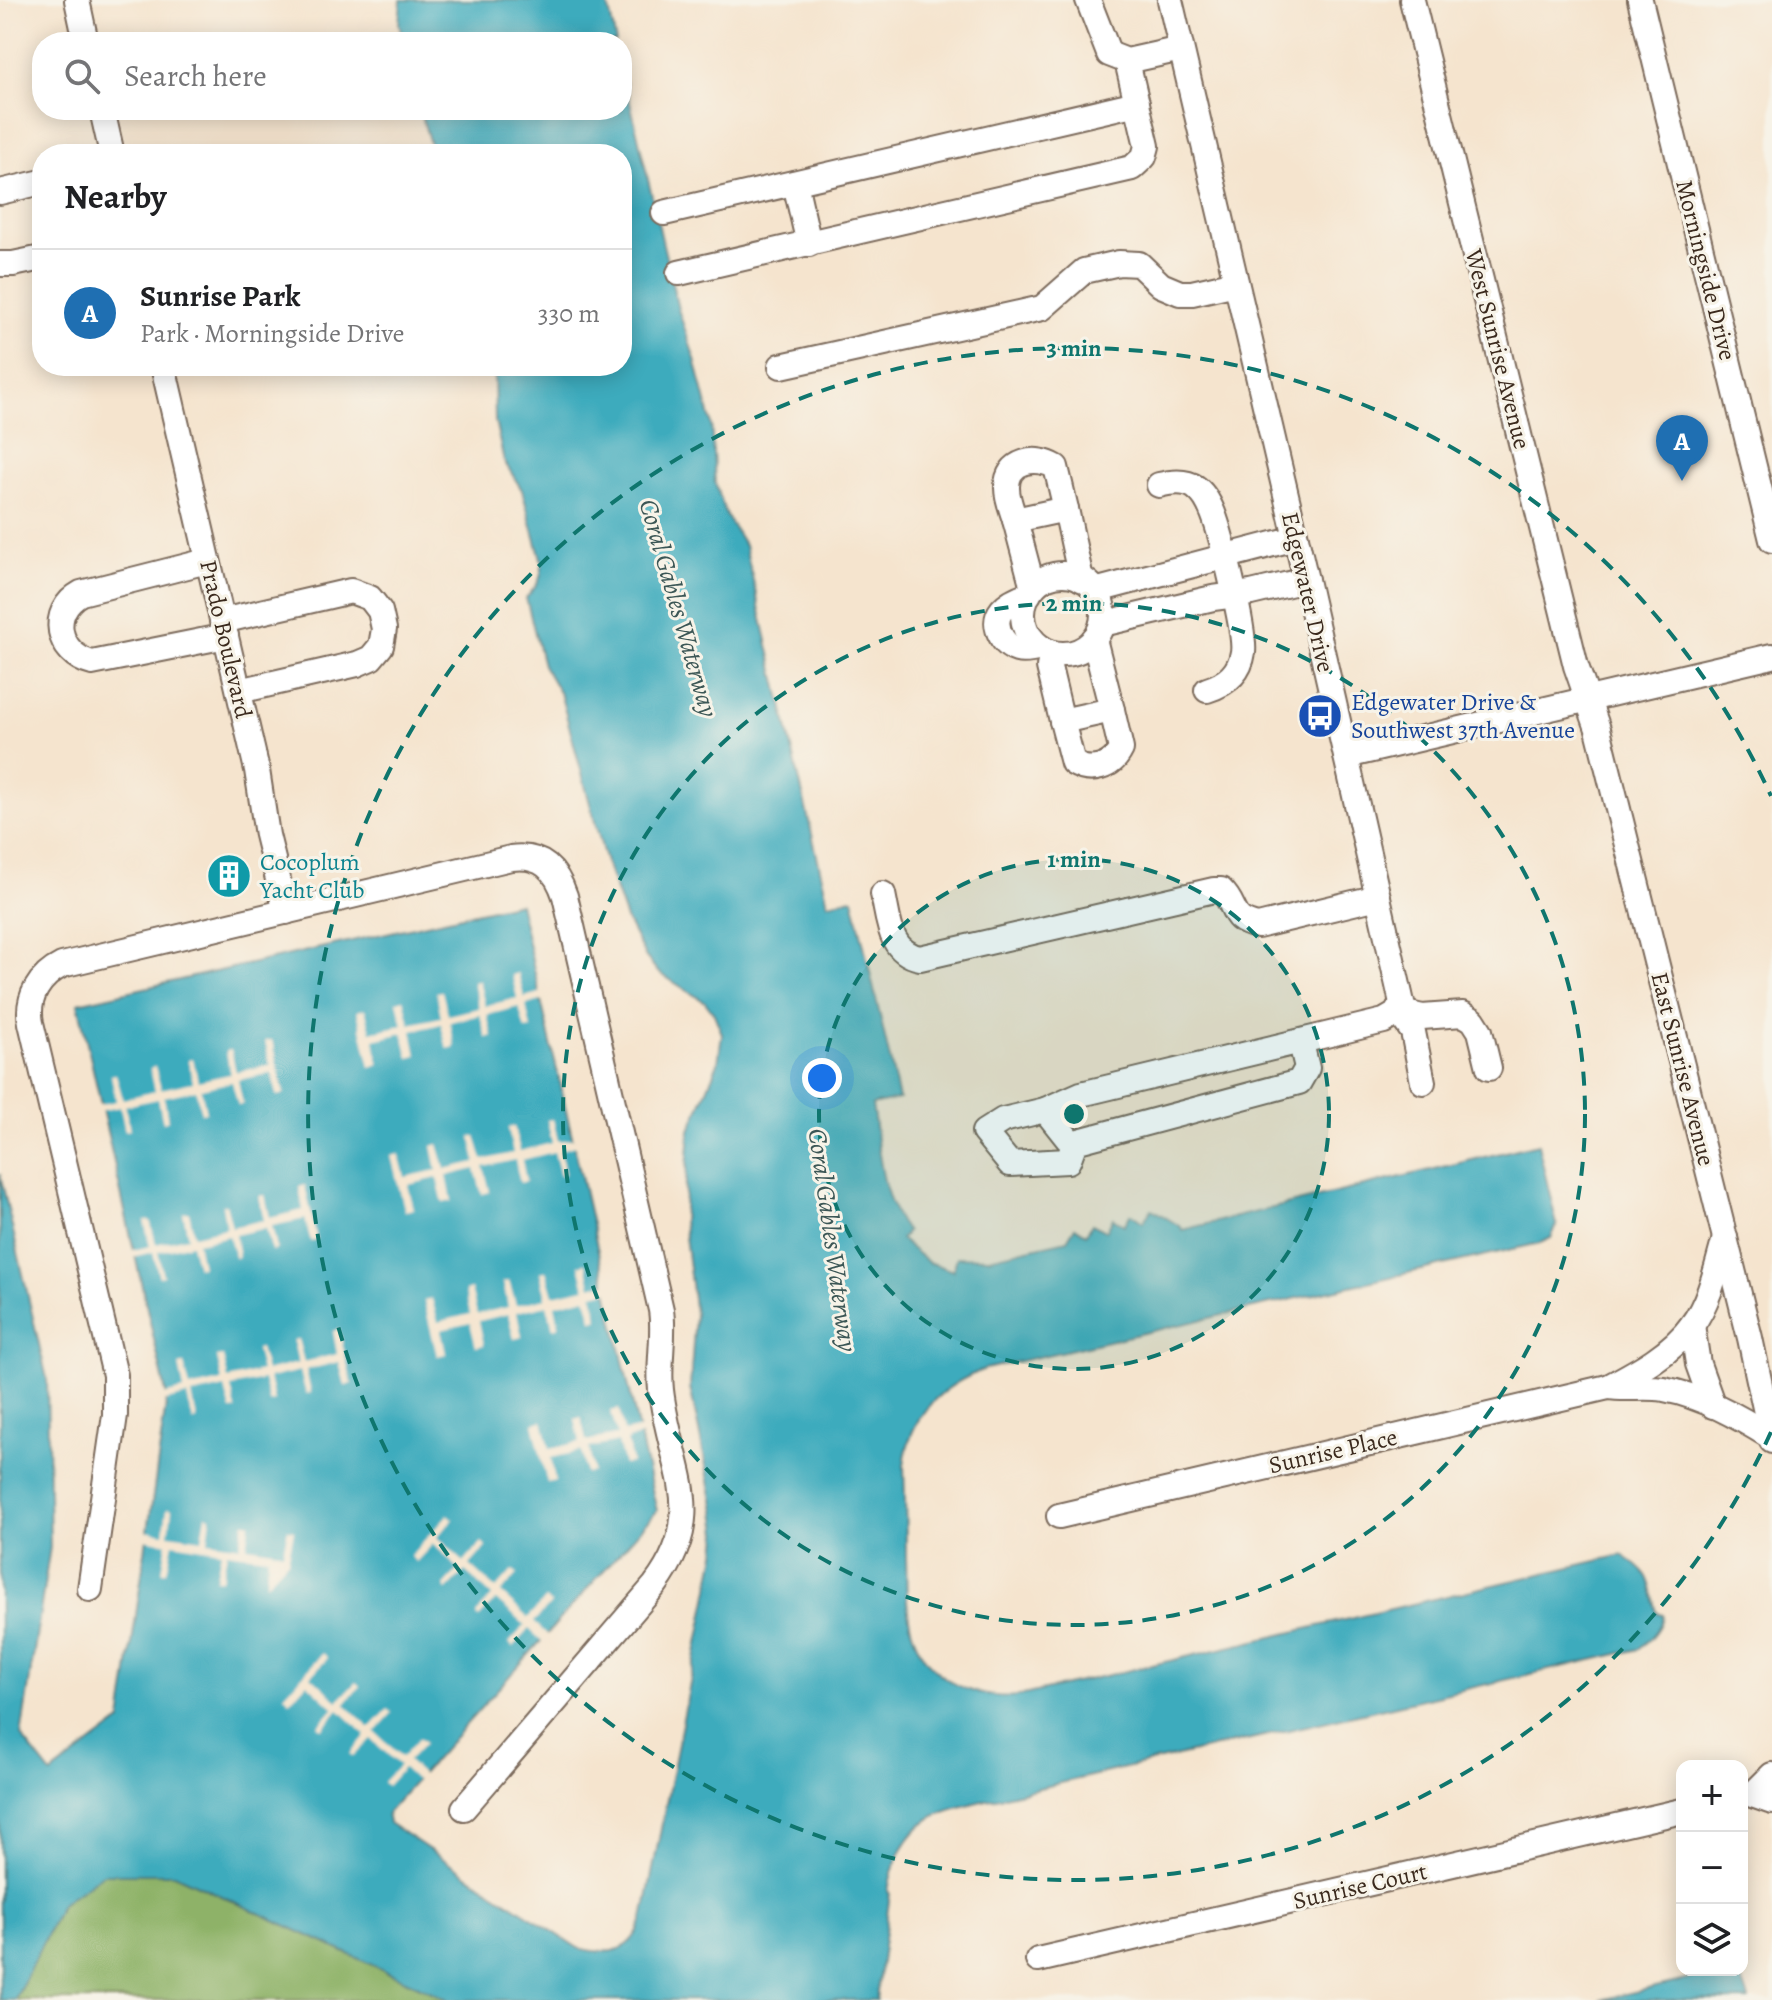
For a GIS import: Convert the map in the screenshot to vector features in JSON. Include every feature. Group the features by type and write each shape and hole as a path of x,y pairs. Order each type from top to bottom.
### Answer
{"street":[{"path":"77,0 84,32"},
{"path":"1088,0 1109,54 1127,61 1181,49"},
{"path":"1099,23 1109,0"},
{"name":"Edgewater Drive","path":"1170,0 1402,998 1398,1011"},
{"name":"West Sunrise Avenue","path":"1412,0 1546,548 1586,698"},
{"name":"Morningside Drive","path":"1640,0 1772,540"},
{"path":"679,273 1132,168 1144,157 1147,146 1127,61"},
{"path":"664,213 1137,103"},
{"path":"104,120 110,144"},
{"path":"795,183 809,244"},
{"path":"0,192 32,184"},
{"path":"0,264 32,259"},
{"path":"781,366 1042,308 1084,271 1119,263 1139,264 1161,285 1180,293 1236,283"},
{"name":"Prado Boulevard","path":"165,376 257,770 267,835 286,912"},
{"path":"1031,591 1007,487 1008,479 1017,466 1033,459 1056,467 1088,585 1102,611 1098,632 1100,655 1121,749 1113,760 1099,768 1082,769 1073,763 1047,651"},
{"path":"1159,485 1179,482 1196,488 1202,494 1213,514 1233,595 1243,651 1235,672 1228,680 1207,690"},
{"path":"1015,520 1066,509"},
{"path":"1296,538 1224,557 1088,585 1069,575 1055,575 1043,579 1031,591 1023,612 1024,623 1033,642 1047,651 1073,653 1083,649 1098,632 1233,595 1306,580"},
{"path":"207,561 81,593 69,602 62,617 63,642 76,657 100,663 351,591 370,598 380,611 384,629 381,646 365,661 239,691"},
{"path":"1346,756 1772,656"},
{"name":"East Sunrise Avenue","path":"1586,698 1598,729 1772,1439"},
{"path":"1062,721 1112,710"},
{"path":"90,1589 115,1415 115,1375 31,1023 31,1002 43,978 62,965 511,858 535,859 546,864 554,872 565,896 661,1310 659,1366 662,1395 685,1506 685,1522 678,1548 655,1585 464,1808"},
{"path":"883,894 896,945 903,952 920,958 1214,890 1226,894 1242,923 1258,926 1378,897"},
{"path":"1398,1011 1413,1032 1423,1082"},
{"path":"1075,1142 1068,1161 1010,1164 984,1132 1003,1120 1045,1110 1081,1094 1301,1043 1384,1021 1398,1011 1422,1017 1463,1014 1473,1020 1480,1031 1489,1068"},
{"path":"1045,1110 1068,1139 1075,1142 1299,1082 1307,1068 1301,1043"},
{"path":"1205,1065 1214,1104"},
{"name":"Sunrise Place","path":"1608,1387 1655,1359 1692,1325 1710,1286 1725,1238"},
{"path":"1692,1325 1698,1364 1713,1406"},
{"name":"Sunrise Place","path":"1059,1516 1608,1387 1667,1390 1713,1406 1772,1439"},
{"path":"1755,1798 1772,1775"},
{"name":"Sunrise Court","path":"1038,1960 1676,1812"}],"green space":[{"path":"102,1874 174,1874 449,2000 15,2000 61,1904"}],"water":[{"path":"401,0 607,0 614,32 401,32"},
{"name":"Coral Gables Waterway","path":"632,110 678,309 711,422 715,483 727,517 745,546 828,903 853,898 899,1099 872,1105 886,1188 898,1219 907,1232 900,1239 928,1262 953,1271 957,1257 989,1258 1067,1240 1075,1227 1086,1234 1092,1224 1106,1231 1113,1218 1124,1225 1131,1214 1143,1222 1152,1209 1182,1230 1538,1144 1557,1225 1551,1238 1540,1243 985,1369 941,1394 920,1417 907,1447 904,1465 908,1613 912,1631 928,1662 940,1674 969,1690 1019,1696 1622,1555 1648,1578 1657,1613 1663,1615 1654,1634 1639,1649 974,1803 937,1815 915,1831 893,1871 876,2000 449,2000 174,1874 103,1874 61,1904 15,2000 0,2000 0,1174 47,1379 50,1547 21,1736 51,1774 121,1721 167,1397 78,1003 519,903 657,1511 387,1813 389,1823 578,1948 600,1952 618,1949 632,1939 643,1919 718,1533 690,1387 695,1315 683,1221 690,1130 718,1063 722,1034 705,1002 658,972 645,956 626,919 606,863 561,696 543,665 526,598 538,582 542,563 522,490 504,461 495,421 494,376 632,376 632,144 430,144 423,120 632,120"},
{"path":"1703,1976 1737,1976 1749,2000 1600,2000"}],"pier":[{"path":"518,973 524,997 543,992 545,1000 526,1005 531,1029 525,1030 519,1007 487,1015 492,1036 486,1038 480,1015 450,1022 455,1047 447,1049 441,1024 412,1031 417,1056 409,1058 403,1033 374,1040 379,1064 370,1067 357,1011 365,1009 371,1032 403,1025 397,1001 404,999 410,1024 441,1017 436,992 442,991 448,1015 479,1008 473,982 479,981 485,1006 517,998 512,975"},
{"path":"272,1040 284,1094 277,1096 272,1073 238,1080 243,1104 238,1105 232,1082 201,1089 206,1112 201,1113 196,1090 164,1097 168,1120 163,1122 158,1099 125,1106 130,1130 125,1131 120,1107 99,1111 97,1105 116,1101 111,1075 116,1074 123,1099 155,1091 150,1068 155,1066 161,1089 193,1082 188,1059 193,1058 198,1081 230,1074 226,1051 231,1050 236,1072 270,1065 265,1041"},
{"path":"553,1119 558,1141 576,1138 578,1145 560,1150 565,1174 560,1175 554,1152 522,1160 526,1181 520,1183 515,1160 484,1167 490,1192 482,1194 475,1169 447,1176 452,1201 443,1203 437,1178 408,1185 414,1209 405,1211 391,1156 399,1154 405,1177 437,1170 432,1146 438,1144 445,1169 476,1162 471,1137 476,1136 483,1160 513,1153 508,1128 514,1126 520,1151 552,1143 547,1120"},
{"path":"305,1185 317,1240 311,1242 305,1219 272,1226 277,1249 272,1251 266,1228 235,1235 239,1257 235,1258 229,1236 197,1243 202,1266 197,1267 191,1244 158,1252 163,1276 159,1277 153,1252 132,1257 130,1251 150,1246 144,1221 150,1220 156,1244 188,1237 183,1213 189,1212 194,1235 226,1228 222,1205 226,1204 232,1227 264,1220 259,1196 265,1195 270,1218 303,1210 299,1187"},
{"path":"586,1263 591,1286 609,1282 611,1290 593,1294 598,1319 592,1320 586,1297 555,1305 559,1326 553,1328 547,1305 517,1312 522,1337 514,1339 508,1314 479,1321 484,1345 476,1347 470,1323 441,1330 446,1354 437,1356 424,1301 432,1299 438,1322 470,1314 465,1291 471,1289 477,1314 508,1307 503,1282 509,1281 516,1305 546,1298 540,1272 546,1271 553,1295 585,1288 579,1265"},
{"path":"339,1329 352,1384 345,1385 339,1362 306,1370 311,1393 306,1394 300,1371 269,1378 274,1401 269,1402 263,1380 231,1387 236,1410 231,1411 225,1388 192,1395 197,1420 193,1421 187,1396 163,1402 163,1395 184,1390 179,1365 184,1364 190,1388 222,1381 217,1357 223,1356 228,1379 261,1371 256,1349 260,1348 266,1371 298,1363 293,1340 298,1339 304,1362 337,1354 333,1331"},
{"path":"619,1409 624,1432 642,1428 644,1435 627,1440 632,1463 624,1465 618,1442 589,1448 593,1472 586,1474 581,1451 551,1458 555,1481 547,1483 533,1423 543,1421 550,1449 580,1442 575,1419 581,1417 586,1441 617,1435 611,1411"},
{"path":"167,1508 172,1509 169,1534 202,1539 206,1515 211,1516 208,1541 240,1546 244,1522 250,1523 247,1546 283,1552 288,1529 294,1530 288,1560 266,1584 268,1557 227,1552 222,1579 216,1579 221,1551 173,1543 167,1571 162,1571 167,1543 143,1539 144,1530 164,1533"},
{"path":"448,1514 453,1519 437,1537 464,1562 482,1543 486,1547 470,1565 496,1589 513,1570 518,1574 501,1593 528,1618 545,1599 551,1604 534,1622 550,1637 544,1643 529,1629 513,1647 509,1643 525,1625 496,1600 479,1618 476,1615 492,1596 465,1571 447,1590 444,1586 459,1569 433,1544 416,1562 410,1556"},
{"path":"323,1653 328,1658 311,1676 338,1701 356,1682 360,1686 345,1704 370,1728 388,1709 392,1713 375,1732 402,1757 419,1738 425,1743 408,1761 424,1776 419,1783 403,1768 387,1786 383,1782 399,1765 371,1739 353,1757 350,1754 366,1735 339,1710 322,1729 318,1726 334,1708 307,1683 290,1701 284,1695"}],"place":[{"name":"Sunrise Park","path":"1682,481"},
{"name":"Edgewater Drive & Southwest 37th Avenue","path":"1320,716"},
{"name":"Cocoplum Yacht Club","path":"229,876"}]}
